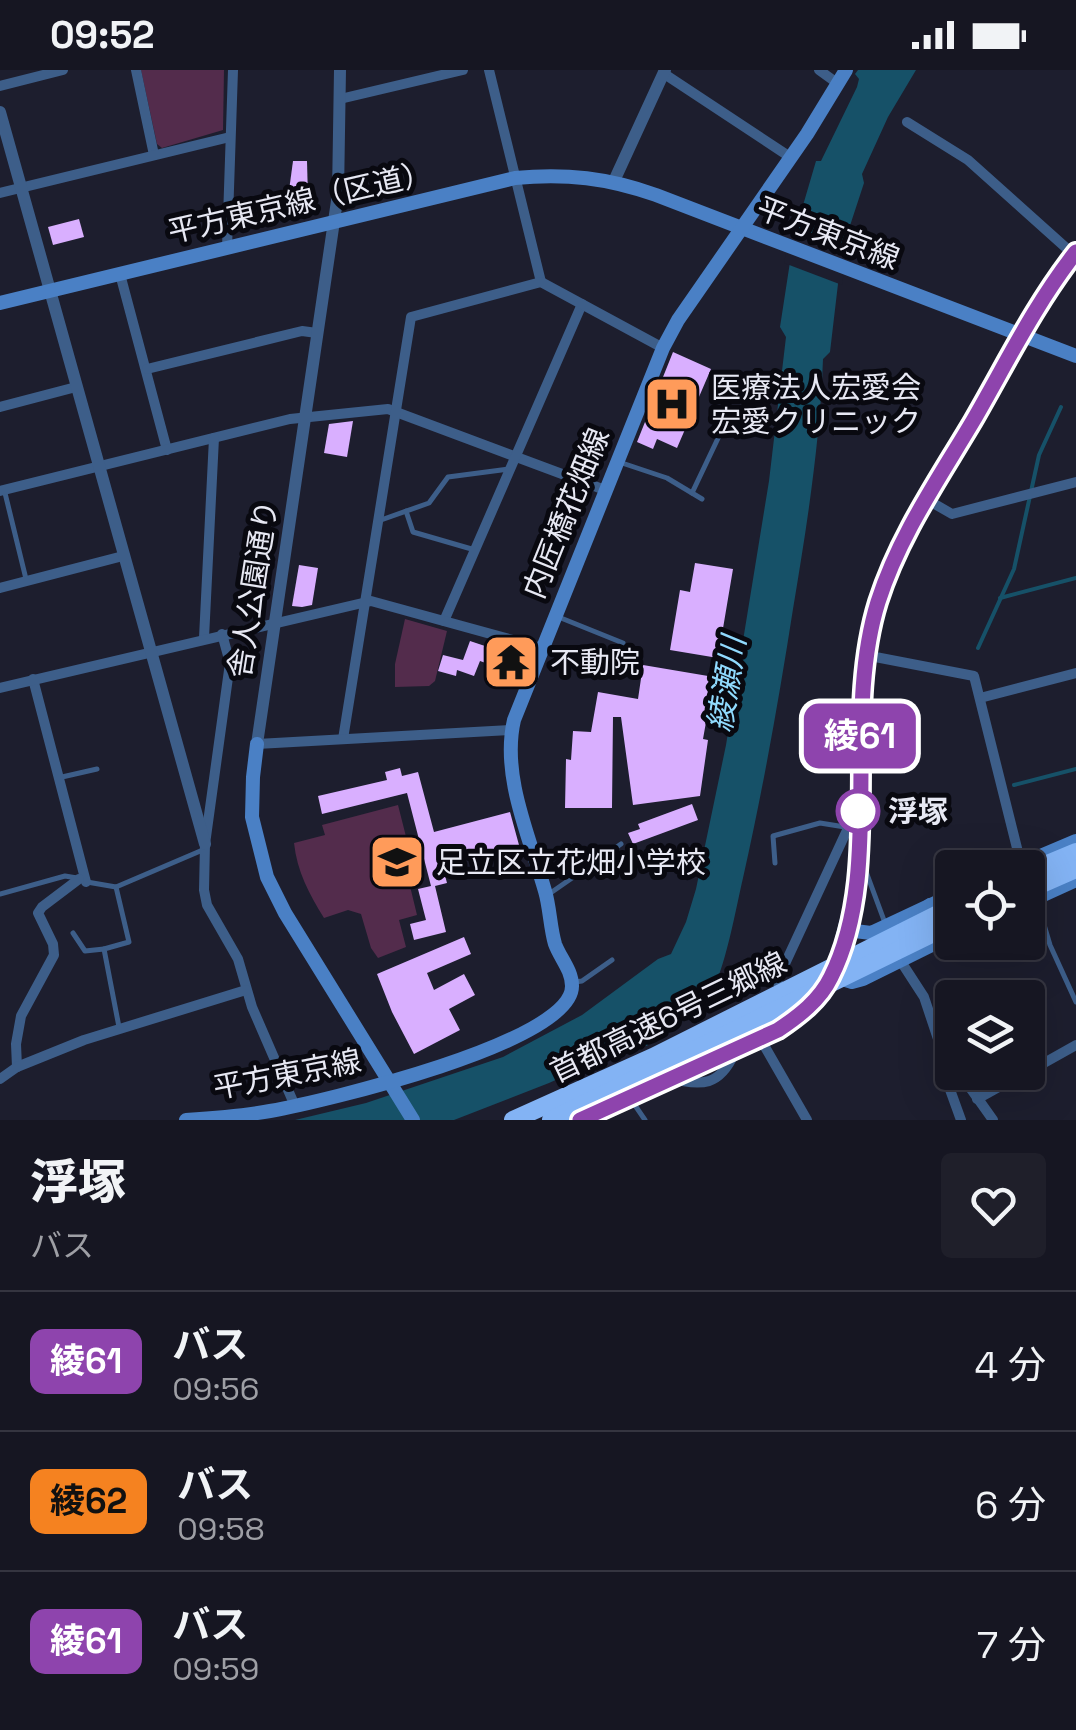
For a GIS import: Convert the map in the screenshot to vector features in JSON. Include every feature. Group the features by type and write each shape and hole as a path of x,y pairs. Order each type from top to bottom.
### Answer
{"highway":[{"path":"1045,861 1076,852"},
{"path":"1045,887 1076,868"},
{"name":"首都高速6号三郷線","path":"514,1120 668,1050 935,915"},
{"name":"首都高速6号三郷線","path":"551,1120 935,932"}],"main road":[{"name":"内匠橋花畑線","path":"572,983 555,942 517,793 511,730 663,348 841,76"},
{"name":"平方東京線（区道）","path":"0,303 515,178 566,175 614,181"},
{"name":"平方東京線","path":"614,181 1076,356"},
{"path":"588,1118 667,1078 761,1040 795,1019 832,976 856,884 858,851 853,826 861,688 879,599 926,499 1021,337"},
{"name":"舎人公園通り","path":"257,744 252,817 266,877 413,1120"},
{"path":"1045,856 1076,841"},
{"path":"1045,891 1076,880"},
{"path":"847,930 871,933 935,902"},
{"path":"832,976 930,905"},
{"path":"832,976 857,981 935,943"},
{"path":"392,1086 482,1052 543,1021 568,1003 572,983"},
{"name":"平方東京線","path":"186,1120 238,1116 392,1086"}],"street":[{"path":"0,86 63,70"},
{"path":"136,70 154,155"},
{"path":"227,248 233,70"},
{"name":"舎人公園通り","path":"257,744 334,222 340,70"},
{"path":"340,99 430,74 463,70"},
{"path":"489,70 541,282"},
{"path":"819,70 841,76"},
{"path":"614,181 664,71 790,157"},
{"path":"0,112 205,846"},
{"path":"906,122 968,160 1075,254 1053,282 1021,337"},
{"path":"0,193 230,137"},
{"path":"120,274 167,450"},
{"path":"343,738 411,317 541,282 663,348"},
{"path":"444,621 582,304"},
{"path":"147,368 302,332 316,333"},
{"path":"0,408 76,387"},
{"path":"2,490 307,416 396,410 605,490"},
{"path":"204,638 214,438"},
{"path":"926,499 952,514 1076,482"},
{"path":"0,588 123,556"},
{"path":"0,688 365,601 542,648"},
{"path":"222,634 230,664 205,846 204,890 238,959 246,990 294,1106"},
{"path":"865,655 974,676 1016,850"},
{"path":"980,698 1076,672"},
{"path":"17,1067 16,1044 22,1016 54,955 38,913 82,880 32,679"},
{"path":"257,744 511,730"},
{"path":"795,1019 777,981 853,826"},
{"path":"900,960 924,997 935,1030"},
{"path":"0,1078 17,1067 119,1028 246,990"},
{"path":"761,1040 807,1120"},
{"path":"1045,1062 1076,1045"},
{"path":"950,1090 961,1120"},
{"path":"971,1090 993,1120"},
{"path":"978,1099 994,1090"}],"lane":[{"path":"692,493 722,432"},
{"path":"616,460 667,478 702,499"},
{"path":"378,521 429,502 448,478 509,470"},
{"path":"2,490 26,581"},
{"path":"406,511 413,532 475,550"},
{"path":"555,615 623,643"},
{"path":"59,778 98,768"},
{"path":"775,863 772,836 820,823 853,826"},
{"path":"546,896 620,844"},
{"path":"0,894 65,876 110,889 205,846"},
{"path":"858,851 886,926"},
{"path":"73,933 85,951 129,942 116,887"},
{"path":"1045,933 1076,1002"},
{"path":"104,949 119,1028"},
{"path":"572,983 582,981 612,960"},
{"path":"722,1006 761,1040"},
{"path":"629,1096 646,1120"}],"shaded area":[{"path":"141,70 224,70 223,130 162,148 157,144"},
{"path":"405,619 447,631 435,681 429,686 395,687 395,664"},
{"path":"398,805 417,880 409,882 417,915 399,920 406,947 378,958 361,914 348,910 324,918 304,882 294,843 325,835 322,825"}],"water":[{"path":"858,70 916,70 888,117 862,174 864,183 842,250 830,352 823,359 808,515 776,710 734,921 715,986 702,1002 661,1029 647,1046 639,1042 454,1120 295,1120 366,1103 503,1057 582,1015 658,959 671,954 696,889 726,745 769,481 786,337 780,327 794,236 816,161 821,161 857,87"}],"pier":[{"path":"791,229 847,251 842,285 784,263"}],"building":[{"path":"293,161 307,161 308,198 288,198"},
{"path":"79,219 84,237 53,245 48,227"},
{"name":"医療法人宏愛会 宏愛クリニック","path":"673,352 711,369 677,448 657,439 653,449 637,442"},
{"path":"353,421 347,457 324,453 329,424"},
{"path":"695,563 733,569 718,658 670,650 680,590 690,592"},
{"path":"299,565 318,568 312,605 302,607 292,606"},
{"path":"470,641 526,655 517,677 512,675 510,679 499,674 497,667 480,661 474,676 457,670 456,676 438,671 443,655 463,660"},
{"path":"643,665 714,677 703,739 708,740 700,796 633,805 621,717 613,717 612,808 565,808 566,759 571,760 573,731 591,732 598,692 638,699"},
{"path":"400,768 402,776 418,772 434,832 510,812 519,845 442,864 447,883 435,886 446,932 414,940 410,924 426,920 418,889 431,886 407,793 322,814 318,796 387,780 385,772"},
{"path":"692,804 698,820 633,844 628,833 640,829 638,824"},
{"path":"464,937 471,954 427,973 434,990 464,974 475,995 449,1009 460,1030 414,1054 377,974"}],"waterway":[{"path":"978,648 1014,569 1039,455 1061,407"},
{"path":"1000,598 1076,578"},
{"path":"1014,785 1076,769"}],"bus line":[{"name":"綾61","path":"580,1120 778,1030 806,1010 832,976 856,884 861,688 879,599 910,526 1041,301 1076,252"}],"place":[{"name":"医療法人宏愛会 宏愛クリニック","path":"672,404"},
{"name":"不動院","path":"511,662"},
{"name":"浮塚","path":"858,811"},
{"name":"足立区立花畑小学校","path":"397,862"}],"water label":[{"name":"綾瀬川","path":"727,684"}]}
